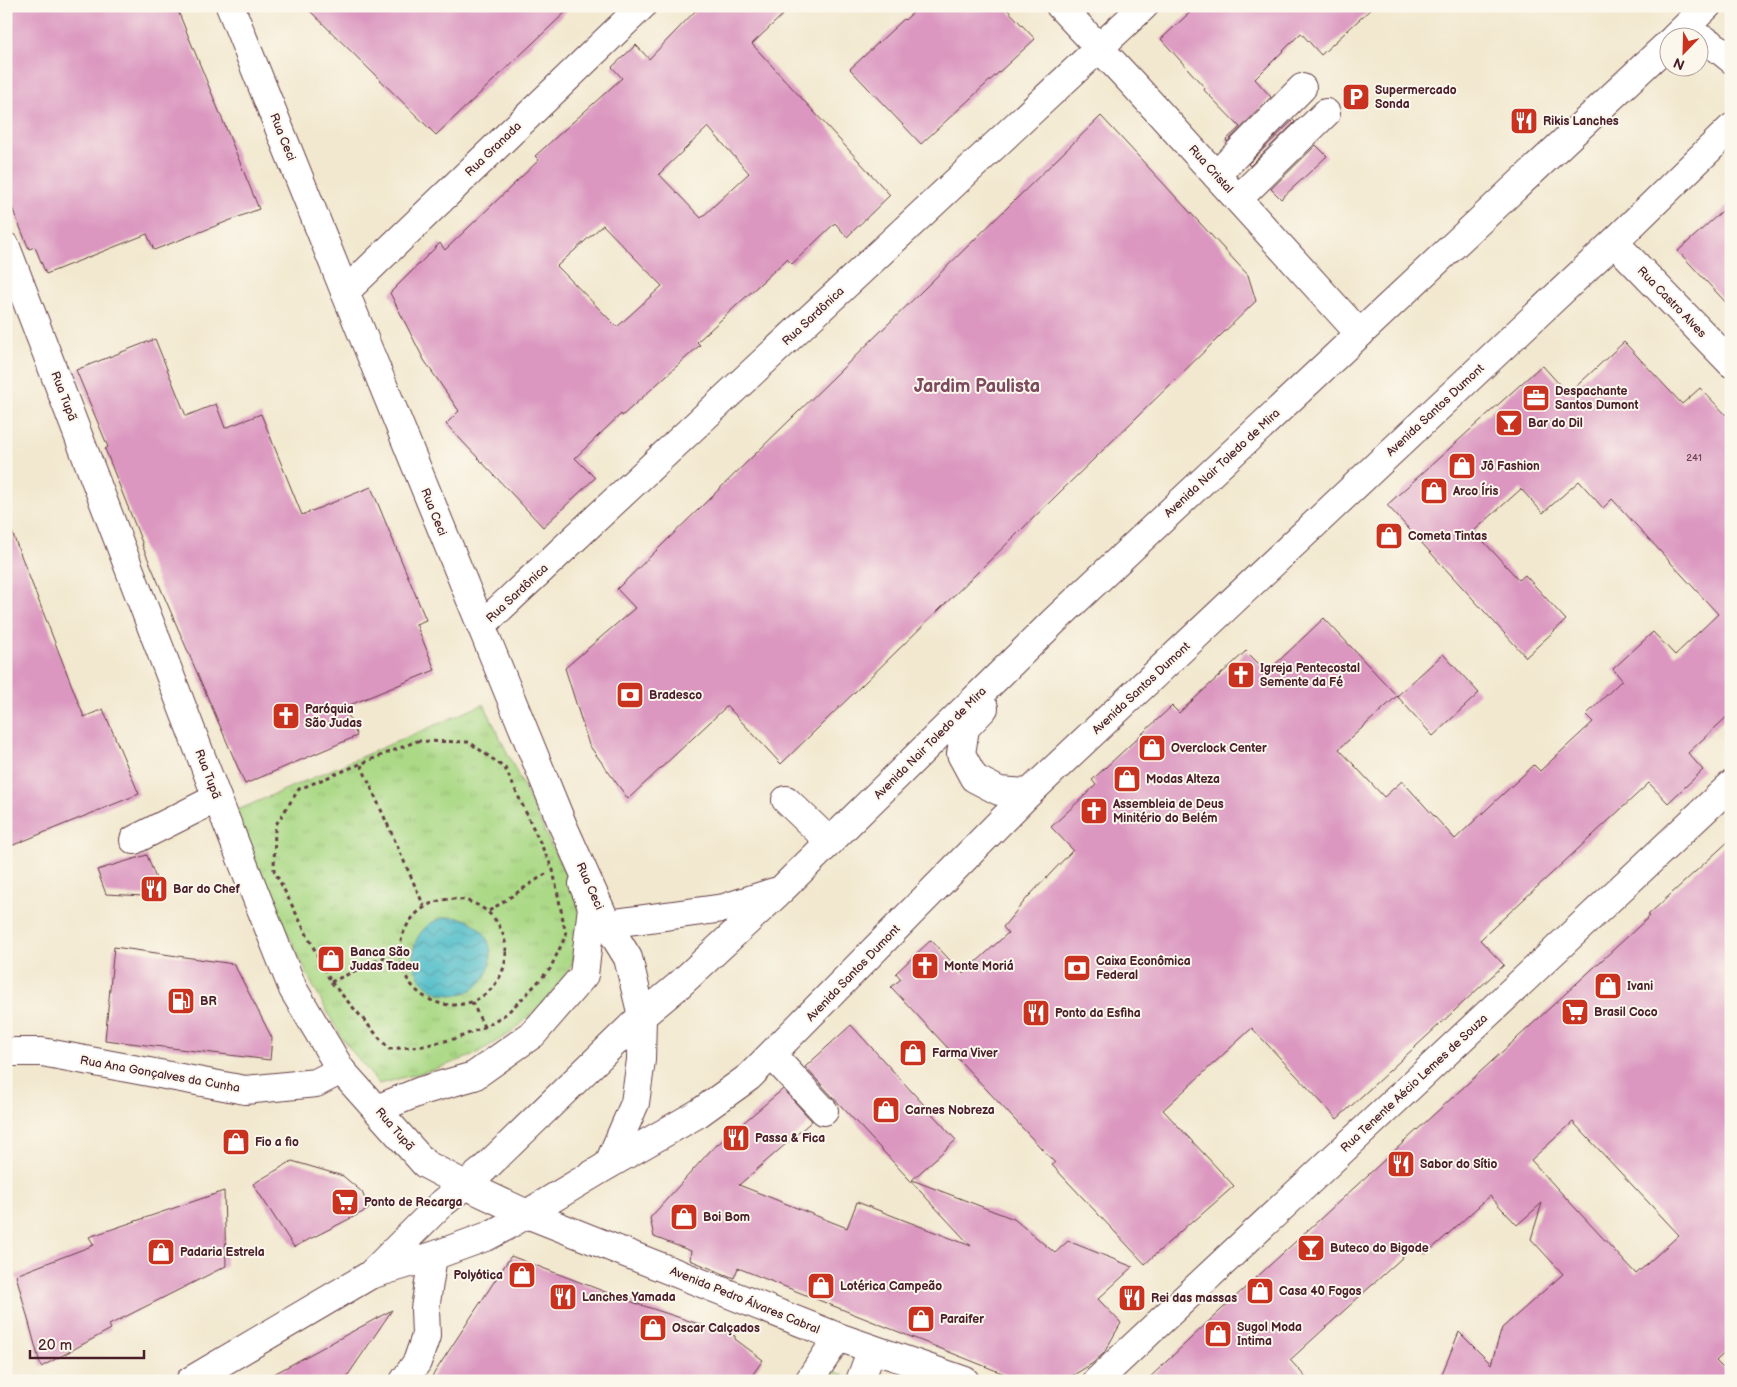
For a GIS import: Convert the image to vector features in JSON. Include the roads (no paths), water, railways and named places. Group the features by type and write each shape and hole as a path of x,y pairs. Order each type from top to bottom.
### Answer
{"main road":[{"name":"Rua Ceci","path":"230,6 344,292 563,826 607,924 628,958 642,1016 641,1060 635,1103 608,1165"},
{"name":"Rua Granada","path":"344,292 642,6"},
{"name":"Rua Cristal","path":"1060,6 1216,174 1360,334"},
{"name":"Rua Sardônica","path":"481,626 1144,6"},
{"name":"Avenida Nair Toledo de Mira","path":"1684,28 1707,6"},
{"path":"1710,42 1731,59"},
{"name":"Avenida Nair Toledo de Mira","path":"781,890 1053,622 1660,51"},
{"path":"1216,174 1302,88"},
{"path":"1238,199 1326,113"},
{"name":"Avenida Santos Dumont","path":"370,1275 433,1256 488,1236 699,1113 749,1077 1029,793 1614,242 1731,128"},
{"name":"Rua Castro Alves","path":"1614,242 1731,363"},
{"name":"Rua Tupã","path":"6,247 217,798 293,989 341,1070 425,1164 527,1214"},
{"path":"1029,793 999,791 974,778 961,754 965,728 1020,671 1053,622"},
{"name":"Rua Tenente Aécio Lemes de Souza","path":"1097,1381 1731,785"},
{"path":"134,840 217,798"},
{"path":"786,800 830,842"},
{"path":"377,1109 421,1091 474,1076 533,1034 584,975 592,907 563,826"},
{"path":"607,924 724,908 781,890"},
{"path":"190,1381 370,1275 439,1206 481,1172 642,1016 678,986 781,890"},
{"name":"Rua Ana Gonçalves da Cunha","path":"6,1052 42,1052 245,1090 316,1083 341,1070"},
{"path":"772,1055 824,1111"},
{"name":"Avenida Pedro Álvares Cabral","path":"527,1214 838,1337 965,1381"},
{"path":"404,1381 417,1362 426,1336 425,1309 433,1256"},
{"path":"809,1381 838,1337"},
{"path":"860,1381 872,1349"}],"water":[{"path":"452,917 467,920 479,929 488,941 491,956 488,971 479,983 467,992 452,995 437,992 425,983 416,971 413,956 416,941 425,929 437,920"}],"place":[{"name":"Supermercado Sonda","path":"1356,97"},
{"name":"Rikis Lanches","path":"1524,121"},
{"name":"Despachante Santos Dumont","path":"1536,398"},
{"name":"Bar do Dil","path":"1509,423"},
{"name":"Jô Fashion","path":"1462,466"},
{"name":"Arco Íris","path":"1434,491"},
{"name":"Cometa Tintas","path":"1389,536"},
{"name":"Igreja Pentecostal Semente da Fé","path":"1241,675"},
{"name":"Bradesco","path":"630,695"},
{"name":"Paróquia São Judas","path":"286,716"},
{"name":"Overclock Center","path":"1152,748"},
{"name":"Modas Alteza","path":"1127,779"},
{"name":"Assembleia de Deus Minitério do Belém","path":"1094,811"},
{"name":"Bar do Chef","path":"154,889"},
{"name":"Banca São Judas Tadeu","path":"331,959"},
{"name":"Monte Moriá","path":"925,966"},
{"name":"Caixa Econômica Federal","path":"1077,968"},
{"name":"Ivani","path":"1608,986"},
{"name":"BR","path":"181,1001"},
{"name":"Brasil Coco","path":"1575,1012"},
{"name":"Ponto da Esfiha","path":"1036,1013"},
{"name":"Farma Viver","path":"913,1053"},
{"name":"Carnes Nobreza","path":"886,1110"},
{"name":"Passa & Fica","path":"736,1138"},
{"name":"Fio a fio","path":"236,1142"},
{"name":"Sabor do Sítio","path":"1401,1164"},
{"name":"Ponto de Recarga","path":"345,1202"},
{"name":"Boi Bom","path":"684,1217"},
{"name":"Buteco do Bigode","path":"1311,1248"},
{"name":"Padaria Estrela","path":"161,1252"},
{"name":"Polyótica","path":"522,1275"},
{"name":"Lotérica Campeão","path":"821,1286"},
{"name":"Casa 40 Fogos","path":"1260,1291"},
{"name":"Lanches Yamada","path":"563,1297"},
{"name":"Rei das massas","path":"1132,1298"},
{"name":"Paraifer","path":"921,1319"},
{"name":"Oscar Calçados","path":"653,1328"},
{"name":"Sugol Moda Intima","path":"1218,1334"}],"district":[{"name":"Jardim Paulista","path":"977,386"}]}
